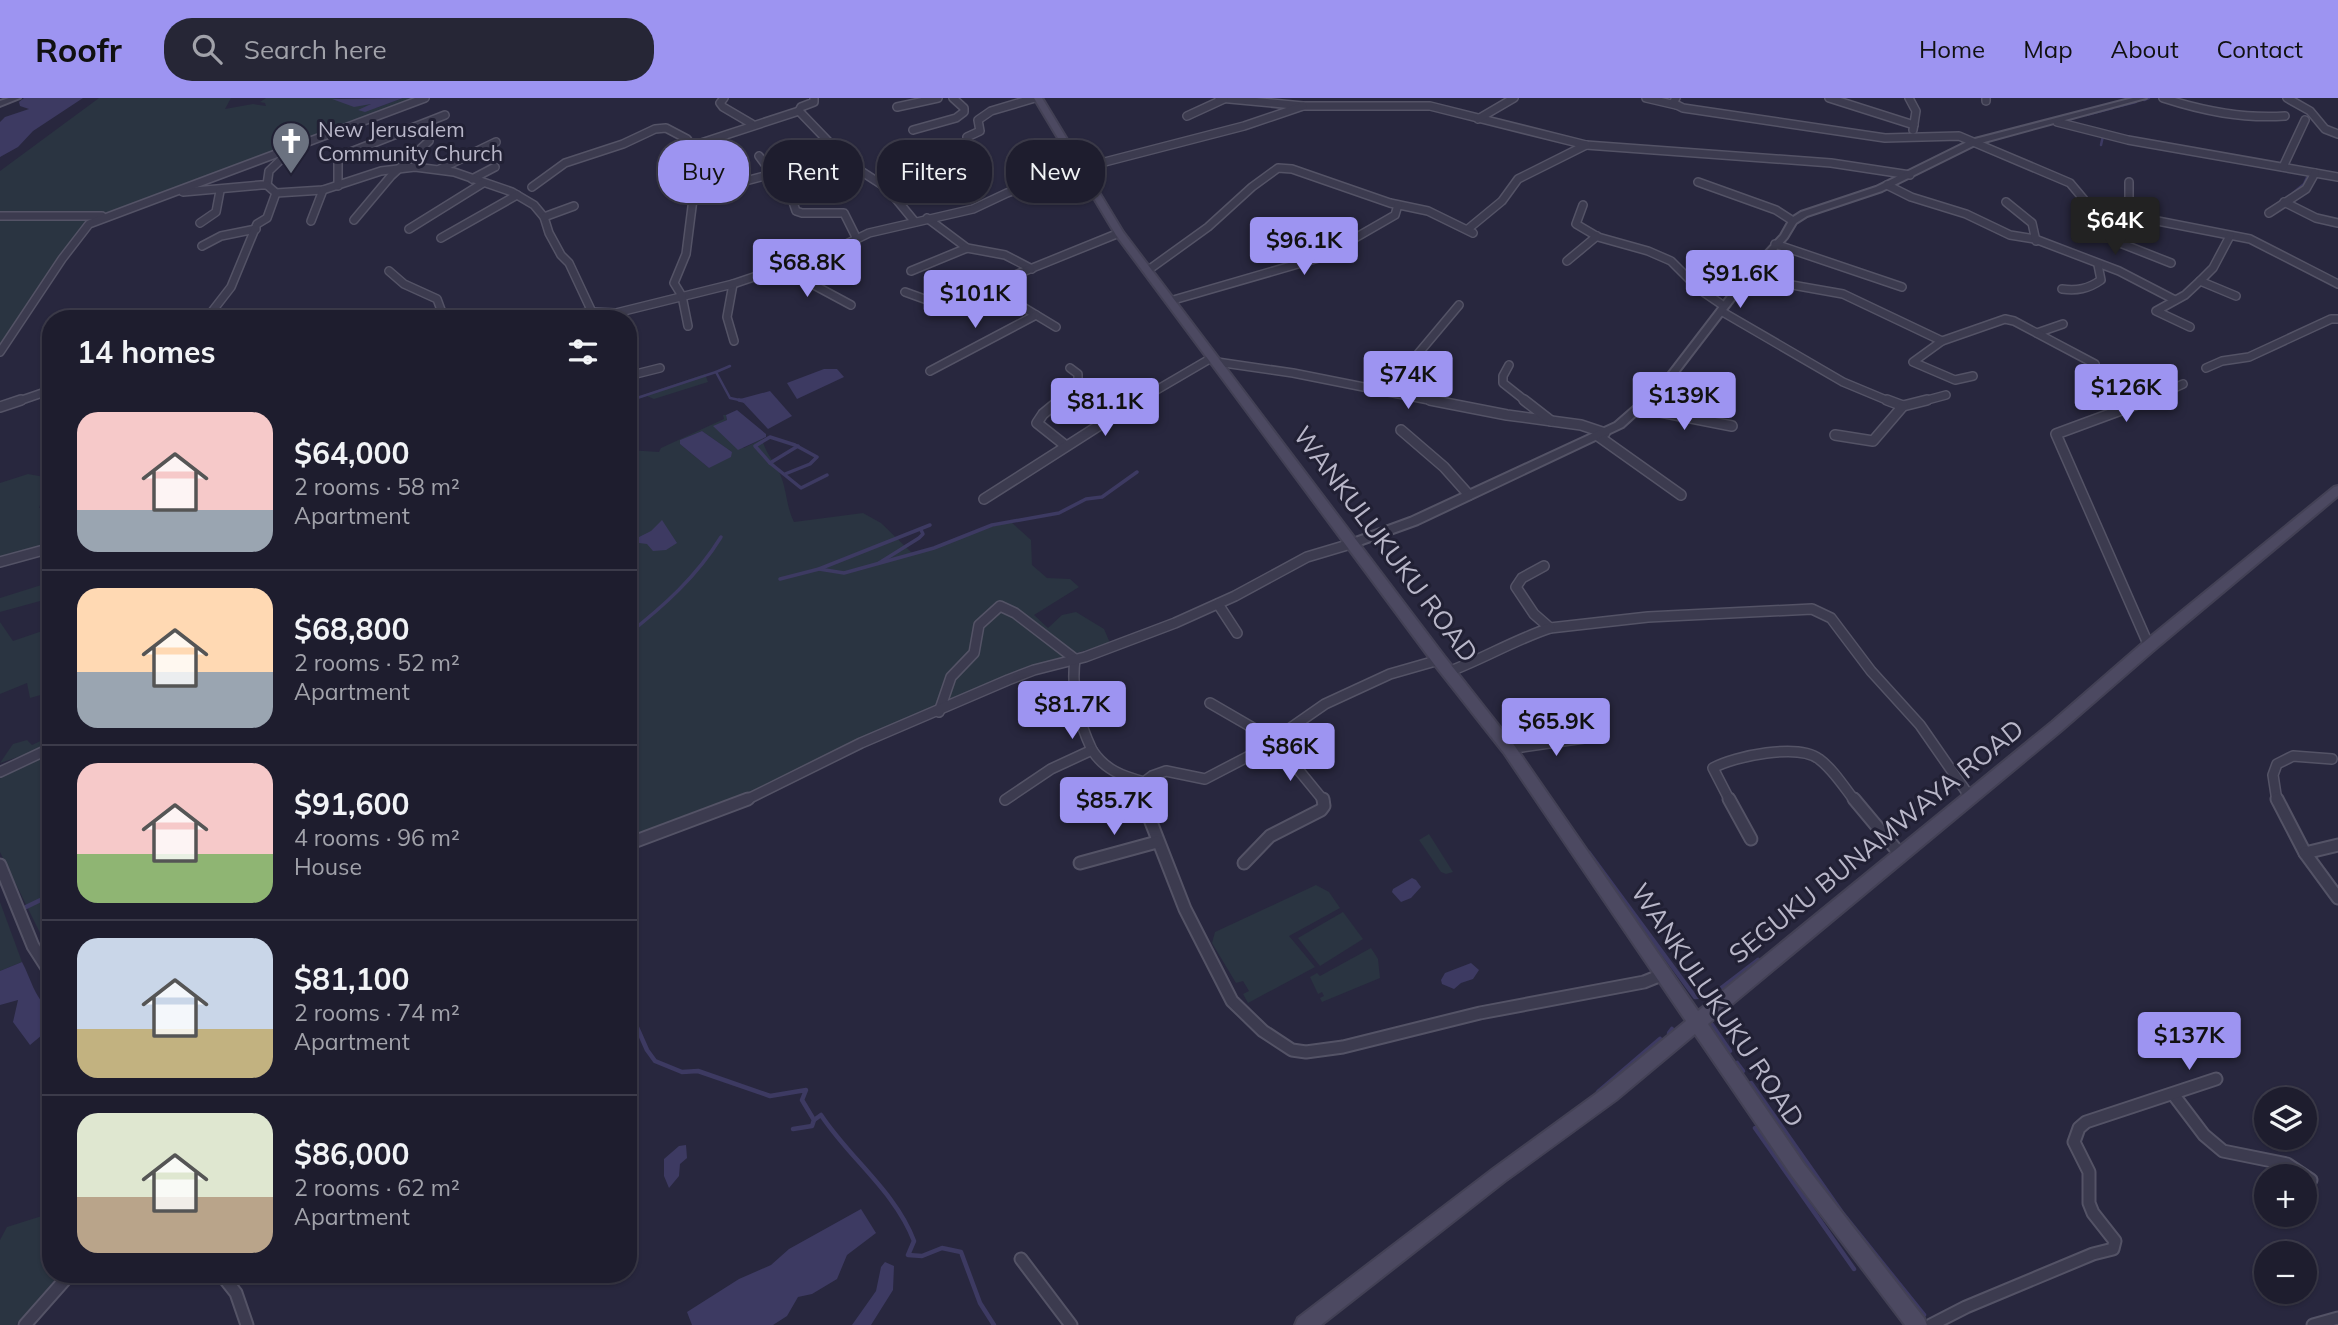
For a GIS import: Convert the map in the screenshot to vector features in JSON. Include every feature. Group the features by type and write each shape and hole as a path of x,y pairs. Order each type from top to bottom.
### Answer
{"main road":[{"name":"WANKULUKUKU ROAD","path":"1036,98 1062,140"},
{"name":"WANKULUKUKU ROAD","path":"1101,203 1147,271 1354,543 1448,672 1509,749 1852,1243 1917,1325"},
{"name":"SEGUKU BUNAMWAYA ROAD","path":"1305,1325 1489,1182 1609,1094 2338,490"}],"street":[{"path":"0,104 16,98"},
{"path":"0,352 75,240 89,224 106,215 178,192 218,174 425,98"},
{"path":"724,98 720,103 723,107 752,124"},
{"path":"708,140 799,111 800,107 814,102 814,98"},
{"path":"897,107 938,98"},
{"path":"913,130 956,118 964,112 964,108 953,98"},
{"path":"967,137 980,131 977,125 982,116 1036,98"},
{"path":"1399,98 1586,145 1831,163 1910,174"},
{"path":"1478,119 1514,98"},
{"path":"1646,98 1676,102 1710,113 1877,137 1959,136 2077,187 2083,200 2091,208 2116,224 2111,236 2115,242 2171,263"},
{"path":"1829,98 1914,125"},
{"path":"1909,98 1916,111 1912,138"},
{"path":"637,841 735,805 812,766 939,713 1025,673 1075,659 1175,623 1218,604 1307,557 1414,521 1601,435 1640,408 1676,371 1747,277 1784,236 1793,221 1817,209 1887,185 1974,142 2142,98"},
{"path":"2163,98 2204,111 2253,117 2285,116"},
{"path":"1187,116 1222,99 1303,106 1430,106"},
{"path":"2292,99 2310,111 2325,129 2338,134"},
{"path":"1105,161 1244,125 1303,106"},
{"path":"799,111 850,164 887,188 915,222"},
{"path":"338,186 338,157 445,115"},
{"path":"2283,167 2305,120"},
{"path":"2057,122 2128,140 2338,177"},
{"path":"532,187 565,163 624,144 655,129 666,128 688,140"},
{"path":"354,220 391,176 429,141"},
{"path":"439,169 496,142"},
{"path":"1147,271 1208,228 1252,187 1279,168 1292,169 1398,205 1428,211 1471,231 1502,201 1518,179 1586,145"},
{"path":"267,185 269,171 293,148"},
{"path":"749,180 768,175 770,171 759,156"},
{"path":"178,192 220,191 267,185 276,193 323,190 402,167 439,169 517,195 520,200 534,205 549,226 549,233 561,255 569,262 591,310"},
{"path":"472,179 495,167"},
{"path":"2269,213 2306,189 2315,173"},
{"path":"1698,182 1776,210 1793,221"},
{"path":"2129,182 2129,216"},
{"path":"408,229 483,183"},
{"path":"1887,185 1911,197 1966,214 2010,235 2036,241 2131,276 2175,300"},
{"path":"311,220 323,190"},
{"path":"200,223 216,212 220,191"},
{"path":"212,310 231,287 257,224 267,218 276,193"},
{"path":"636,310 733,284 796,263 869,233 973,209 1006,194"},
{"path":"441,238 517,195"},
{"path":"2006,202 2030,221 2037,234 2036,241"},
{"path":"2284,202 2316,218 2338,223"},
{"path":"688,326 682,296 674,283 686,254 692,203"},
{"path":"793,203 796,211 804,215 833,211 844,213 857,239"},
{"path":"1170,301 1330,254 1398,213 1398,205"},
{"path":"1583,205 1576,224 1597,236 1648,250 1671,261 1722,309 1843,382 1903,406"},
{"path":"544,217 574,206"},
{"path":"2091,208 2250,239 2338,284"},
{"path":"0,216 106,215"},
{"path":"927,218 967,248 1005,255 1032,269"},
{"path":"202,247 221,236 256,229"},
{"path":"905,292 941,305 1119,233"},
{"path":"1567,261 1597,236"},
{"path":"2190,327 2156,311 2185,295 2213,268 2230,236"},
{"path":"1775,244 1902,287"},
{"path":"911,271 967,248"},
{"path":"796,263 799,271 816,288 850,305"},
{"path":"2062,289 2080,291 2101,280 2098,265"},
{"path":"389,271 404,284 437,299 441,310"},
{"path":"1747,277 1843,294 1941,341"},
{"path":"2200,281 2236,296"},
{"path":"733,284 727,317 734,341"},
{"path":"988,286 1056,327"},
{"path":"1386,392 1459,306"},
{"path":"930,371 1036,315"},
{"path":"1973,376 1955,380 1913,362 1941,341 2005,319 2095,365"},
{"path":"2206,368 2222,361 2249,357 2331,319 2338,319"},
{"path":"2037,333 2063,324"},
{"path":"984,499 1066,446 1215,360 1581,425 1601,435 1681,495"},
{"path":"1509,365 1503,376 1503,383 1551,421"},
{"path":"637,374 660,368"},
{"path":"1066,446 1037,423 1043,414 1078,385 1078,374 1070,368"},
{"path":"2149,646 2092,519 2076,472 2056,434 2159,396 2183,384"},
{"path":"0,407 42,393"},
{"path":"1835,435 1873,441 1903,406 1946,395"},
{"path":"1640,408 1732,426"},
{"path":"1401,430 1444,467 1469,495"},
{"path":"0,562 42,549"},
{"path":"1544,566 1522,578 1516,587 1534,614 1550,628"},
{"path":"1218,604 1237,633"},
{"path":"939,713 951,677 974,653 979,625 1000,606 1015,613 1075,659"},
{"path":"1448,672 1485,658 1510,642 1550,628 1601,621 1699,614 1823,611 1871,671 1920,725 1970,797"},
{"path":"1075,659 1072,673 1077,718 1092,750 1105,768 1144,782"},
{"path":"1439,660 1390,674 1325,704 1273,740 1205,779 1166,771 1144,782 1140,794 1157,842 1185,909 1232,1001 1263,1031 1292,1051 1306,1052 1343,1047 1480,1013 1644,982 1664,974"},
{"path":"1210,703 1273,740 1324,798 1324,806 1270,836 1244,863"},
{"path":"1509,749 1598,736"},
{"path":"1005,800 1051,769 1092,750"},
{"path":"0,772 42,752"},
{"path":"1751,839 1713,768 1726,761 1799,752 1815,755 1821,760 1900,855"},
{"path":"2332,759 2287,757 2277,765 2271,780 2278,804 2305,853 2338,898"},
{"path":"1080,863 1157,842"},
{"path":"2305,853 2338,845"},
{"path":"0,865 33,946 42,960"},
{"path":"1931,1325 1966,1307 2092,1254 2113,1249 2115,1241 2093,1213 2089,1203 2089,1172 2076,1148 2075,1134 2086,1122 2216,1079"},
{"path":"2173,1094 2204,1135 2223,1151 2287,1164"},
{"path":"1021,1259 1071,1325"},
{"path":"25,1325 62,1283"},
{"path":"228,1283 236,1293 247,1325"},
{"path":"2313,1325 2338,1318"}],"shaded area":[{"path":"24,98 83,98 33,131 18,147 0,157 0,122 5,117 29,109 20,106 19,102"},
{"path":"99,98 231,98 225,109 253,104 266,106 260,102 266,98 333,98 372,104 369,107 376,108 403,98 422,98 114,212 0,215 0,171"},
{"path":"403,98 365,112 358,110 371,104 354,107 332,99"},
{"path":"0,217 90,219 0,345"},
{"path":"824,369 837,369 844,377 797,399 787,383"},
{"path":"705,374 708,382 654,399 647,396 637,399"},
{"path":"770,391 792,416 768,429 740,399"},
{"path":"737,410 766,434 766,437 738,450 713,426 727,420 726,415"},
{"path":"723,415 726,415 727,420 714,426 744,448 762,439 780,474 794,522 863,513 881,523 912,553 1011,522 1031,540 1032,565 1047,578 1070,579 1079,587 1034,615 1048,628 1062,615 1076,612 1104,629 1110,643 1033,666 745,796 693,812 637,839 637,451 659,452 661,448 724,419","holes":["702,431 732,452 709,468 680,444 680,440"]},
{"path":"702,431 732,452 731,457 709,468 680,444 680,440"},
{"path":"28,474 42,477 42,500 39,508 42,508 42,547 0,559 0,483"},
{"path":"662,520 677,543 666,550 653,551 647,544 639,543 637,538 651,531"},
{"path":"42,585 42,600 0,612 0,598"},
{"path":"0,622 13,641 42,631 42,695 30,698 27,683 0,694"},
{"path":"27,740 32,745 42,740 42,749 0,763 13,744"},
{"path":"42,755 42,937 0,852 0,775"},
{"path":"1429,834 1453,872 1441,872 1419,840"},
{"path":"1412,878 1421,887 1411,898 1401,902 1392,892 1393,889"},
{"path":"1316,885 1329,892 1340,908 1289,936 1315,967 1248,1003 1243,994 1249,991 1243,981 1236,983 1212,943 1215,932"},
{"path":"0,902 22,962 0,971"},
{"path":"1343,912 1363,939 1320,966 1298,938"},
{"path":"1371,948 1378,959 1380,978 1322,1002 1320,998 1324,996 1322,992 1318,994 1310,977 1317,973 1320,976"},
{"path":"22,962 42,1002 42,1035 30,1045 13,1022 18,1000 0,1005 0,971"},
{"path":"1471,963 1479,970 1473,979 1454,989 1442,984 1445,973"},
{"path":"686,1145 687,1158 680,1164 679,1176 669,1188 664,1176 664,1159 679,1146"},
{"path":"861,1209 876,1233 847,1255 837,1279 812,1294 798,1297 787,1316 773,1325 692,1325 687,1312 739,1279 771,1265 789,1249"},
{"path":"42,1216 42,1283 52,1283 16,1325 0,1325 0,1240 7,1227"},
{"path":"885,1262 894,1266 893,1290 871,1325 852,1325 876,1291 881,1267"}],"waterway":[{"path":"2144,100 2149,98"},
{"path":"2116,107 2136,102"},
{"path":"2086,115 2113,108"},
{"path":"2066,121 2082,115"},
{"path":"2100,135 2103,136 2101,145"},
{"path":"2293,193 2304,184 2309,173"},
{"path":"716,372 730,366"},
{"path":"637,398 716,372"},
{"path":"716,372 730,398 744,401 739,400"},
{"path":"770,463 755,446 770,437 797,446"},
{"path":"770,463 797,446"},
{"path":"785,474 810,464 817,457 797,446"},
{"path":"770,463 801,488 827,475"},
{"path":"819,569 844,573 934,548 992,525 1059,513 1086,499 1102,497 1137,472"},
{"path":"819,569 930,525"},
{"path":"879,563 919,538 923,534 921,530"},
{"path":"637,627 679,590 721,537"},
{"path":"780,579 819,569"},
{"path":"1589,853 1695,997 1711,996 1758,960"},
{"path":"26,907 42,899"},
{"path":"1710,1022 1730,1051"},
{"path":"637,1027 655,1061 682,1072 698,1071 770,1096 806,1090 802,1100 814,1120"},
{"path":"1669,1033 1672,1029"},
{"path":"1598,1092 1660,1039"},
{"path":"1737,1063 1743,1071"},
{"path":"1751,1083 1843,1214 1924,1315"},
{"path":"814,1120 821,1115 896,1206 914,1241 908,1255 922,1256 942,1248 961,1252 980,1303 994,1325"},
{"path":"793,1129 812,1126 814,1120"},
{"path":"1755,1128 1854,1269"}],"place":[{"name":"New Jerusalem Community Church","path":"291,175"}]}
